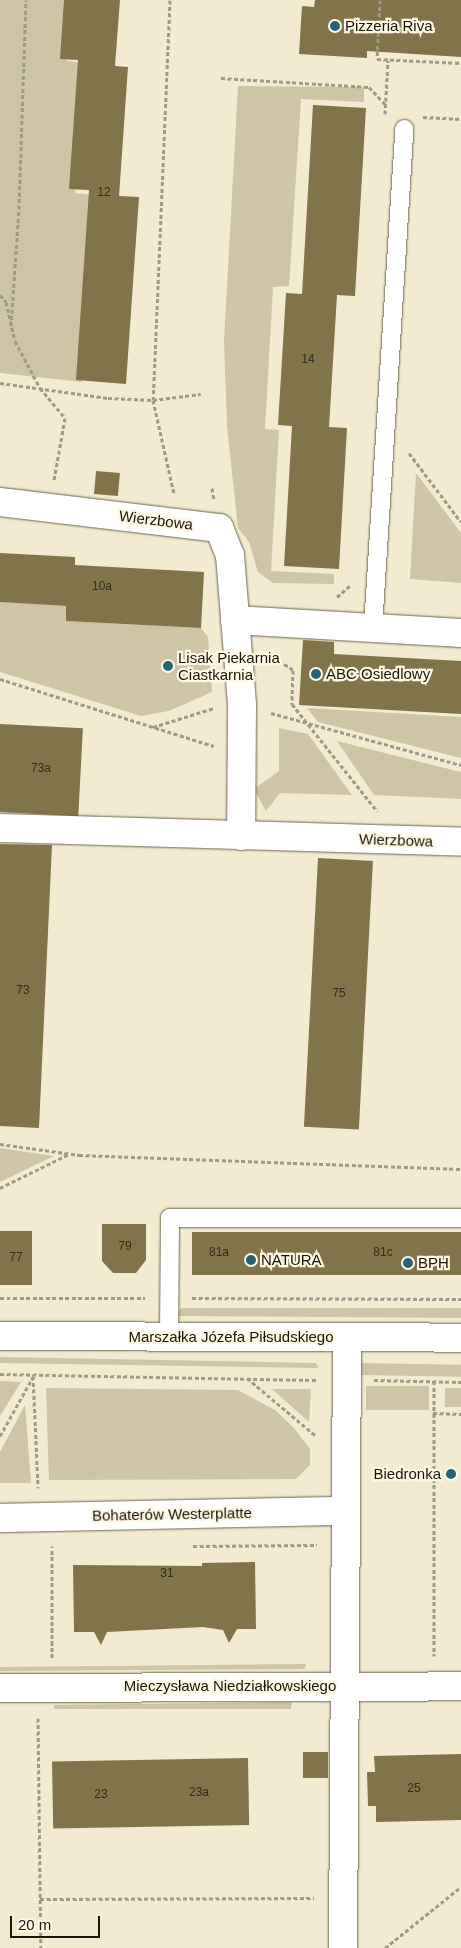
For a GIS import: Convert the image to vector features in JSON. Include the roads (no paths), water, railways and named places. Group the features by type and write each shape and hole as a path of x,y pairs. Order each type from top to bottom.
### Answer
{"street":[{"name":"Wierzbowa","path":"0,502 219,528 230,555 242,705 239,754 241,836"},
{"path":"235,626 373,628 461,633"},
{"name":"Wierzbowa","path":"0,828 461,842"},
{"name":"Marszałka Józefa Piłsudskiego","path":"0,1336 461,1338"},
{"path":"342,1948 344,1511 348,1380 347,1337"},
{"name":"Bohaterów Westerplatte","path":"0,1518 344,1511"},
{"name":"Mieczysława Niedziałkowskiego","path":"0,1688 461,1686"}],"lane":[{"path":"373,628 404,129"},
{"path":"169,1337 170,1218 461,1218"}],"place":[{"name":"Pizzeria Riva","path":"335,26"},
{"name":"Lisak Piekarnia Ciastkarnia","path":"168,666"},
{"name":"ABC Osiedlowy","path":"316,674"},
{"name":"NATURA","path":"251,1260"},
{"name":"BPH","path":"408,1263"},
{"name":"Biedronka","path":"451,1474"}]}
